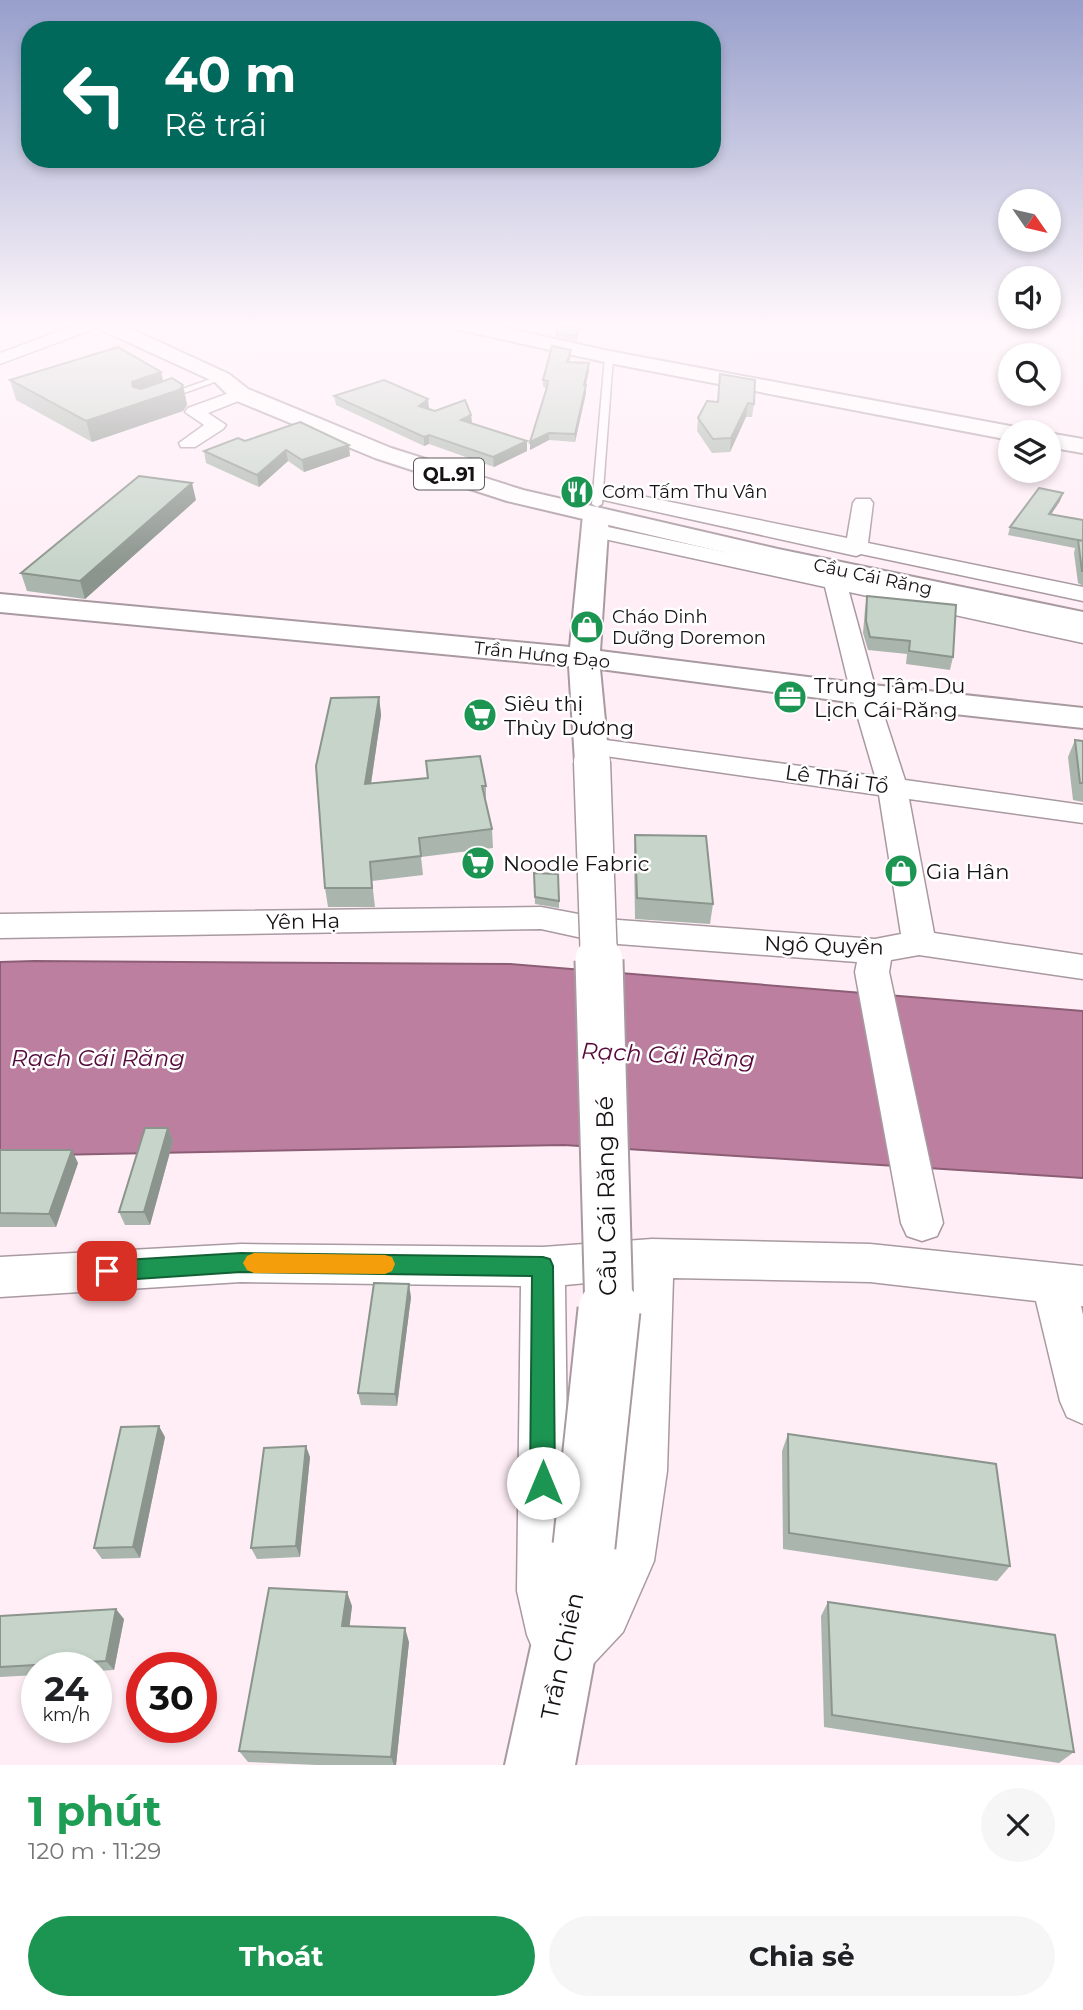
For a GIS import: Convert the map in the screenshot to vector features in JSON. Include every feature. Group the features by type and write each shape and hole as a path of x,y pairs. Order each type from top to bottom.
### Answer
{"main road":[{"name":"QL.91","path":"280,405 383,453 516,496 668,526"},
{"path":"880,405 998,430"},
{"path":"1061,442 1083,446"},
{"name":"Cầu Cái Răng Bé","path":"584,1546 610,1303 591,754 584,658 596,511"},
{"name":"Cầu Cái Răng","path":"668,526 1083,608"},
{"name":"Cầu Cái Răng","path":"668,526 778,558 1083,621"},
{"name":"Trần Hưng Đạo","path":"0,603 584,658 864,694 1083,718"},
{"name":"Trần Chiên","path":"540,1765 584,1546"}],"street":[{"path":"188,443 217,425 194,412 211,405"},
{"path":"856,549 863,503"},
{"path":"596,511 856,549 1083,594"},
{"path":"596,511 836,585 1083,636"},
{"path":"836,585 864,694 892,786 919,943"},
{"name":"Lê Thái Tổ","path":"591,754 892,786 1083,814"},
{"name":"Yên Hạ","path":"0,926 541,918 605,931"},
{"name":"Ngô Quyền","path":"605,931 874,962 919,943 1083,967"},
{"path":"874,962 922,1223"},
{"path":"560,1658 604,1613 629,1562 643,1471 652,1258"},
{"path":"0,1278 241,1263 543,1266 652,1258 870,1263 1068,1284 1083,1401"},
{"path":"543,1266 542,1591 560,1658"}],"lane":[{"path":"596,511 604,405"}],"water":[{"name":"Rạch Cái Răng","path":"0,962 510,964 1083,1011 1083,1178 564,1145 0,1156"}],"building":[{"path":"57,405 133,405 86,421"},
{"path":"355,405 420,405 435,411 450,405 467,405 471,415 461,420 527,441 493,457 429,435 424,437"},
{"path":"541,405 581,405 575,434 549,433 530,442"},
{"path":"705,405 747,405 731,438 713,439 698,418"},
{"path":"300,422 349,445 302,460 286,450 257,475 204,451 238,438 245,441"},
{"path":"139,476 192,483 80,581 21,573"},
{"path":"1039,488 1063,493 1049,514 1083,520 1083,541 1010,527"},
{"path":"1078,540 1083,541 1083,571 1082,571"},
{"path":"867,596 956,605 953,657 909,651 910,641 870,637 866,621"},
{"path":"379,697 365,784 428,778 426,761 480,756 486,786 482,786 492,829 419,838 421,856 370,862 372,888 325,888 316,766 331,698"},
{"path":"1075,740 1083,741 1083,783 1080,783"},
{"path":"635,835 706,836 713,904 637,898"},
{"path":"534,873 558,874 559,901 535,897"},
{"path":"145,1128 168,1128 144,1212 119,1212"},
{"path":"0,1150 72,1150 49,1214 0,1213"},
{"path":"374,1283 409,1284 395,1394 358,1393"},
{"path":"159,1426 133,1547 94,1548 121,1427"},
{"path":"788,1434 996,1464 1010,1566 789,1533"},
{"path":"306,1446 296,1546 251,1548 264,1448"},
{"path":"269,1588 347,1592 342,1626 405,1628 391,1757 239,1751"},
{"path":"828,1602 1055,1635 1074,1752 832,1715"},
{"path":"116,1609 108,1652 21,1652 21,1666 0,1667 0,1616"}],"slow traffic":[{"path":"254,1263 385,1264"}],"place":[{"name":"Cơm Tấm Thu Vân","path":"577,492"},
{"name":"Cháo Dinh Dưỡng Doremon","path":"587,627"},
{"name":"Trung Tâm Du Lịch Cái Răng","path":"790,697"},
{"name":"Siêu thị Thùy Dương","path":"480,715"},
{"name":"Noodle Fabric","path":"478,863"},
{"name":"Gia Hân","path":"901,871"}],"route":[{"path":"107,1271 241,1263 543,1266 543,1483"}]}
